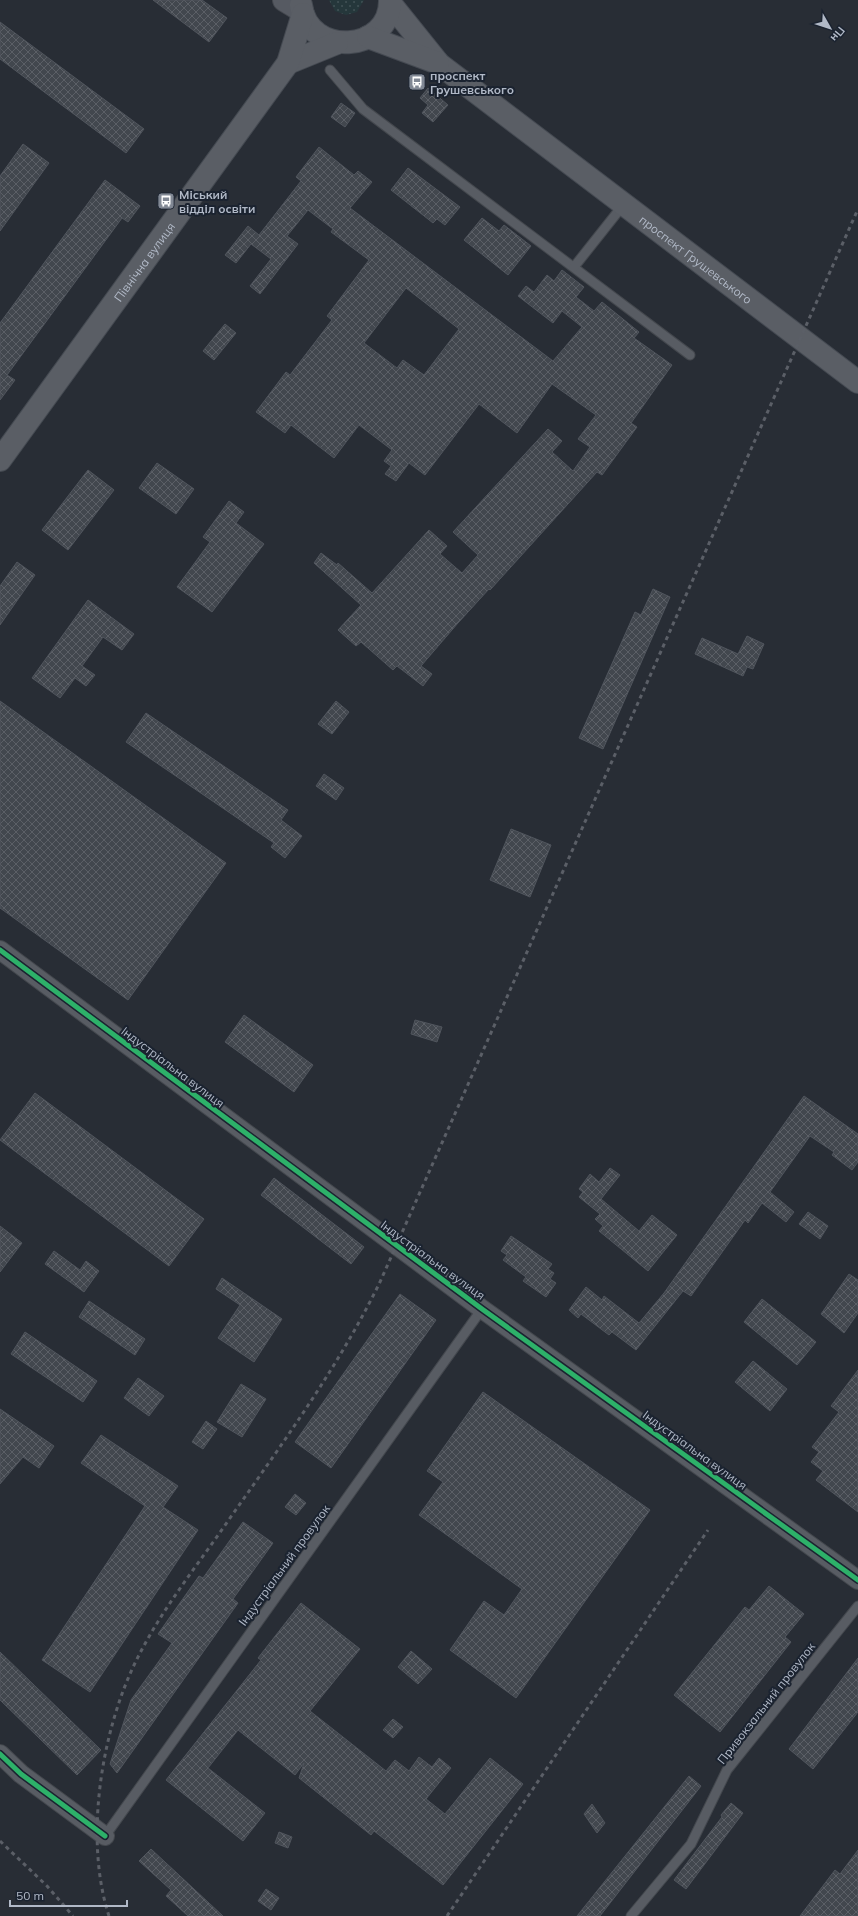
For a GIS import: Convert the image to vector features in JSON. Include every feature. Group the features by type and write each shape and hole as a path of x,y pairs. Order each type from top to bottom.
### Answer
{"main road":[{"path":"288,63 337,43 358,42 368,37 383,23 388,13 390,1"},
{"name":"проспект Грушевського","path":"390,1 439,64 858,382"},
{"path":"297,6 311,28 322,38 337,43"},
{"name":"Північна вулиця","path":"0,460 288,63 297,6"},
{"name":"проспект Грушевського","path":"368,37 439,64"}],"street":[{"name":"Індустріальна вулиця","path":"0,950 482,1309 858,1580"},
{"path":"0,1754 21,1774 105,1836"}],"lane":[{"path":"330,70 363,108 690,355"},
{"path":"574,267 624,204"},
{"name":"Індустріальний провулок","path":"105,1836 482,1309"},
{"name":"Привокзальний провулок","path":"632,1916 691,1844 727,1770 858,1606"}],"shaded area":[{"path":"329,0 364,0 357,12 346,15 335,11"}],"building":[{"path":"153,0 202,0 227,18 209,42"},
{"path":"0,22 144,129 126,153 0,59"},
{"path":"428,88 448,105 433,122 422,113 428,105 420,98"},
{"path":"341,103 355,113 345,127 331,117"},
{"path":"23,144 49,163 0,231 0,176"},
{"path":"319,147 354,175 358,171 372,182 350,208 553,361 582,327 562,311 553,323 518,296 526,286 534,292 547,275 554,281 562,270 584,287 576,297 594,311 602,302 639,332 634,338 672,365 631,423 637,427 602,475 597,472 458,623 421,666 432,674 423,686 397,666 393,670 361,642 356,646 338,630 361,605 314,563 321,553 337,565 338,563 372,593 429,530 447,546 440,554 462,573 478,555 453,532 548,429 562,441 552,452 573,471 590,447 578,439 596,415 552,384 517,433 479,404 425,475 409,463 396,481 385,474 391,466 384,461 392,450 359,425 334,458 291,425 285,433 256,412 286,372 290,375 332,320 327,316 369,260 331,232 333,229 308,210 287,236 298,244 260,294 250,286 271,259 251,244 236,263 225,255 248,226 259,235 301,181 296,177","holes":["406,288 459,329 424,375 403,360 397,368 364,343"]},
{"path":"408,168 460,207 445,225 437,219 433,223 391,190"},
{"path":"105,180 140,206 128,222 122,218 7,375 15,380 0,400 0,323"},
{"path":"482,218 499,231 504,225 531,246 508,275 464,240"},
{"path":"225,324 236,333 214,360 203,351"},
{"path":"157,463 194,489 176,514 139,488"},
{"path":"88,470 114,490 68,550 42,530"},
{"path":"229,501 244,512 236,523 264,544 212,612 177,587 210,542 203,537"},
{"path":"17,562 35,575 0,625 0,586"},
{"path":"653,589 670,597 603,749 579,738 635,612 641,615"},
{"path":"88,600 134,634 122,650 103,637 82,666 95,675 86,686 75,678 60,698 32,678"},
{"path":"747,636 764,644 753,669 747,667 743,676 695,654 702,638 738,654"},
{"path":"0,701 226,863 128,1000 0,908"},
{"path":"336,701 349,712 332,734 318,724"},
{"path":"146,713 288,810 281,820 302,836 285,858 271,847 274,843 126,742"},
{"path":"324,774 344,788 336,800 316,786"},
{"path":"511,829 551,845 530,897 490,880"},
{"path":"244,1015 313,1065 294,1092 225,1042"},
{"path":"415,1020 442,1027 437,1042 411,1034"},
{"path":"35,1093 204,1219 169,1266 0,1140"},
{"path":"804,1096 858,1134 858,1162 852,1170 832,1155 834,1152 810,1136 770,1192 794,1212 786,1222 762,1203 748,1223 745,1220 691,1296 683,1291 636,1350 612,1332 609,1335 581,1314 578,1318 569,1310 586,1287 602,1300 604,1296 639,1323 664,1293"},
{"path":"610,1168 620,1175 601,1199 639,1231 652,1215 677,1235 648,1271 599,1231 603,1226 595,1219 600,1214 579,1197 583,1192 579,1189 590,1174 599,1182"},
{"path":"274,1178 364,1247 351,1264 261,1195"},
{"path":"808,1212 828,1226 820,1239 799,1224"},
{"path":"0,1226 22,1243 0,1272"},
{"path":"511,1236 552,1264 548,1269 554,1273 550,1279 556,1283 546,1297 523,1281 526,1277 503,1260 507,1255 501,1251"},
{"path":"54,1251 80,1270 86,1261 99,1271 84,1292 45,1264"},
{"path":"849,1274 858,1280 858,1313 844,1333 821,1314"},
{"path":"222,1278 282,1319 254,1362 218,1338 240,1305 216,1289"},
{"path":"400,1294 436,1320 331,1468 295,1442"},
{"path":"762,1299 816,1342 797,1365 744,1322"},
{"path":"89,1301 145,1339 135,1355 79,1317"},
{"path":"25,1332 97,1381 83,1402 11,1354"},
{"path":"753,1361 787,1389 770,1411 735,1382"},
{"path":"858,1370 858,1512 816,1480 823,1471 811,1462 819,1452 812,1447 839,1412 831,1406"},
{"path":"138,1378 164,1396 149,1416 124,1398"},
{"path":"241,1384 266,1399 242,1437 217,1422"},
{"path":"483,1392 650,1510 516,1698 450,1650 484,1601 504,1615 522,1589 419,1515 443,1482 427,1471"},
{"path":"0,1409 54,1446 39,1468 23,1457 0,1484"},
{"path":"206,1421 217,1429 203,1449 192,1442"},
{"path":"101,1435 178,1486 163,1507 198,1530 90,1692 42,1660 145,1506 81,1463"},
{"path":"295,1494 306,1503 296,1515 285,1507"},
{"path":"243,1522 273,1543 233,1599 238,1603 117,1773 110,1764 131,1700 172,1643 158,1634 199,1576 203,1578"},
{"path":"769,1586 804,1614 785,1637 791,1642 720,1732 674,1695 745,1607 749,1610"},
{"path":"301,1603 360,1649 310,1711 386,1771 395,1760 409,1771 419,1757 432,1767 439,1758 451,1768 426,1799 445,1814 490,1758 523,1784 443,1885 374,1831 371,1835 299,1778 304,1763 295,1775 238,1730 208,1768 265,1813 243,1841 166,1780 261,1660 258,1658"},
{"path":"411,1651 432,1669 418,1684 398,1667"},
{"path":"0,1652 101,1750 77,1775 0,1700"},
{"path":"858,1658 858,1712 813,1769 789,1749"},
{"path":"393,1719 403,1727 393,1738 383,1730"},
{"path":"689,1776 701,1786 600,1916 577,1916"},
{"path":"731,1803 743,1813 686,1889 674,1880"},
{"path":"592,1804 605,1823 597,1833 584,1814"},
{"path":"279,1832 292,1837 288,1848 275,1843"},
{"path":"151,1849 223,1916 188,1916 166,1896 171,1890 139,1861"},
{"path":"858,1850 858,1916 800,1916 835,1870 840,1874"},
{"path":"266,1889 279,1898 271,1910 258,1901"}],"railway":[{"path":"109,1916 102,1886 98,1854 97,1821 100,1787 105,1753 114,1720 124,1689 136,1661 144,1645 172,1600 281,1446 323,1382 380,1282 858,209"},
{"path":"447,1916 708,1530"},
{"path":"0,1841 47,1886 73,1916"}],"cycle path":[{"path":"0,950 482,1309 858,1580"},
{"path":"0,1754 21,1774 105,1836"}],"place":[{"name":"проспект Грушевського","path":"417,82"},
{"name":"Міський відділ освіти","path":"166,201"}]}
